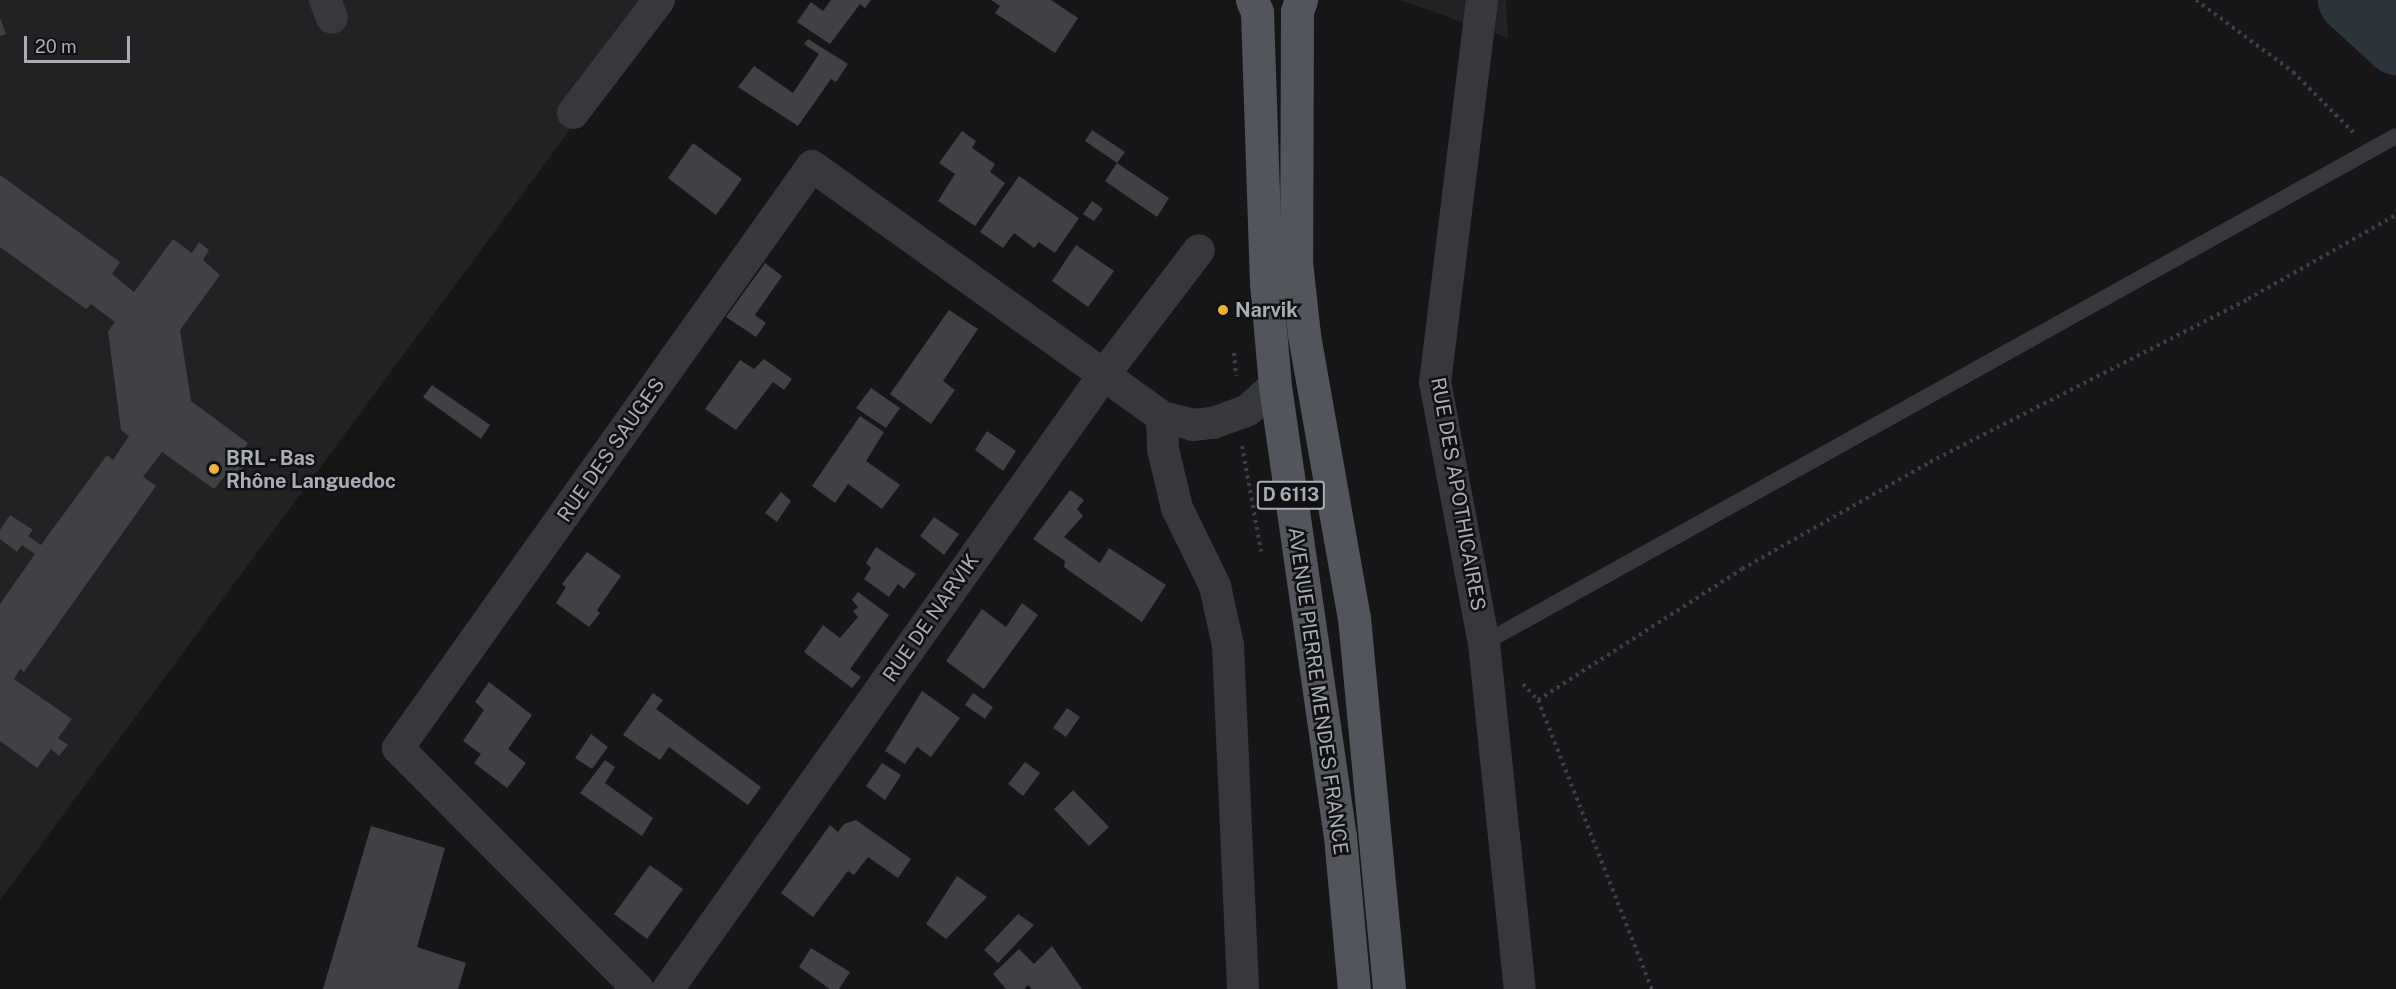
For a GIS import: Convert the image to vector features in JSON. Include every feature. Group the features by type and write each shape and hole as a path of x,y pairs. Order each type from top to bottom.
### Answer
{"main road":[{"name":"AVENUE PIERRE MENDES FRANCE","path":"1251,0 1257,12 1266,283 1275,386 1340,836 1354,989"},
{"name":"AVENUE PIERRE MENDES FRANCE","path":"1301,0 1298,11 1296,262 1304,336 1354,618 1389,989"}],"street":[{"path":"573,113 659,0"},
{"name":"RUE DES APOTHICAIRES","path":"1482,0 1435,382 1484,643 1520,989"},
{"name":"RUE DES SAUGES","path":"638,989 398,748 812,166 1103,376"},
{"name":"RUE DE NARVIK","path":"668,989 1103,376 1199,250"},
{"path":"1103,376 1162,417 1193,425 1213,423 1248,410 1275,386"},
{"path":"1162,417 1163,449 1177,508 1215,586 1228,645 1243,989"}],"lane":[{"path":"1484,643 2396,136"}],"path":[{"path":"2196,0 2293,72 2371,150"},
{"path":"1538,700 1752,563 1930,462 2248,299 2396,215"},
{"path":"1484,643 1538,700 1652,989"}],"shaded area":[{"path":"0,0 666,0 0,900"},
{"path":"1400,0 1506,0 1508,38"}],"building":[{"path":"831,0 871,0 865,8 860,4 830,44 797,22 811,2 823,11"},
{"path":"991,0 1051,0 1078,18 1055,53 995,13 1000,6"},
{"path":"0,18 6,34 0,36"},
{"path":"808,39 848,64 836,82 831,79 798,126 738,87 754,66 793,93 819,54 804,44"},
{"path":"1092,130 1125,152 1117,163 1085,141"},
{"path":"962,131 976,141 972,148 995,164 990,172 1005,183 975,226 938,201 955,174 939,163"},
{"path":"693,143 742,179 716,215 668,178"},
{"path":"1117,163 1169,198 1157,217 1105,181"},
{"name":"BRL - Bas Rhône Languedoc","path":"0,175 120,262 112,274 134,292 173,239 192,253 199,242 209,250 203,260 220,275 180,330 191,401 248,443 235,462 243,467 238,478 228,472 214,489 162,452 143,477 156,486 24,672 20,669 14,679 72,719 58,738 68,745 59,756 51,749 37,768 0,741 0,604 35,554 22,545 17,552 0,539 0,530 10,515 33,530 28,536 41,545 107,455 113,460 129,436 121,430 108,331 115,322 91,304 86,309 0,247"},
{"path":"1019,176 1079,218 1055,253 1039,242 1034,248 1014,233 1003,248 980,232"},
{"path":"1092,201 1103,209 1094,221 1083,214"},
{"path":"1076,245 1114,271 1088,307 1052,281"},
{"path":"765,263 782,276 755,315 766,323 756,337 726,317"},
{"path":"949,310 978,329 943,381 955,390 931,424 890,394"},
{"path":"764,359 792,379 784,390 773,382 736,430 705,409 740,360 754,369"},
{"path":"432,385 490,425 481,439 423,397"},
{"path":"871,388 900,408 886,428 856,408"},
{"path":"860,416 884,432 866,461 900,485 882,509 848,484 835,503 812,486"},
{"path":"987,431 1016,451 1003,471 975,450"},
{"path":"1070,490 1084,500 1077,509 1083,516 1064,537 1100,563 1109,548 1166,585 1142,622 1064,567 1065,561 1033,539"},
{"path":"781,492 791,501 777,522 765,513"},
{"path":"934,517 959,534 944,555 920,536"},
{"path":"876,547 916,574 904,589 898,584 889,597 864,579 871,568 866,563"},
{"path":"587,552 621,576 597,610 600,613 589,627 556,603 566,587 562,584"},
{"path":"858,592 889,615 850,669 861,677 852,688 804,652 823,625 840,638 858,617 853,611 858,607 852,600"},
{"path":"1022,603 1038,615 984,689 946,661 982,609 1006,627"},
{"path":"489,682 532,715 508,749 526,763 507,788 474,763 481,754 463,741 484,710 475,702"},
{"path":"922,691 960,718 931,757 917,747 905,764 885,751"},
{"path":"653,693 663,700 656,709 761,787 748,805 669,747 660,760 623,735"},
{"path":"973,693 993,707 985,719 965,705"},
{"path":"1067,708 1080,717 1066,737 1053,728"},
{"path":"591,734 608,747 592,769 575,758"},
{"path":"605,760 615,767 605,783 653,818 642,836 580,793"},
{"path":"1025,762 1040,773 1023,796 1008,784"},
{"path":"882,763 901,775 885,800 866,786"},
{"path":"1073,790 1109,827 1089,846 1054,809"},
{"path":"856,820 911,859 898,878 868,857 854,875 848,871 813,917 781,893 830,825 838,832 844,824"},
{"path":"371,826 445,848 417,947 466,963 458,989 323,989"},
{"path":"650,865 683,889 647,939 614,914"},
{"path":"957,876 987,897 946,939 926,924"},
{"path":"1018,914 1034,925 998,963 984,950"},
{"path":"1052,946 1082,989 1032,989 1028,985 1024,989 1006,989 993,974 1019,949 1034,964"},
{"path":"811,948 850,972 839,989 830,989 799,967"}],"waterway":[{"path":"2349,0 2396,43"}],"place":[{"name":"Narvik","path":"1223,310"},
{"name":"BRL - Bas Rhône Languedoc","path":"214,469"}]}
